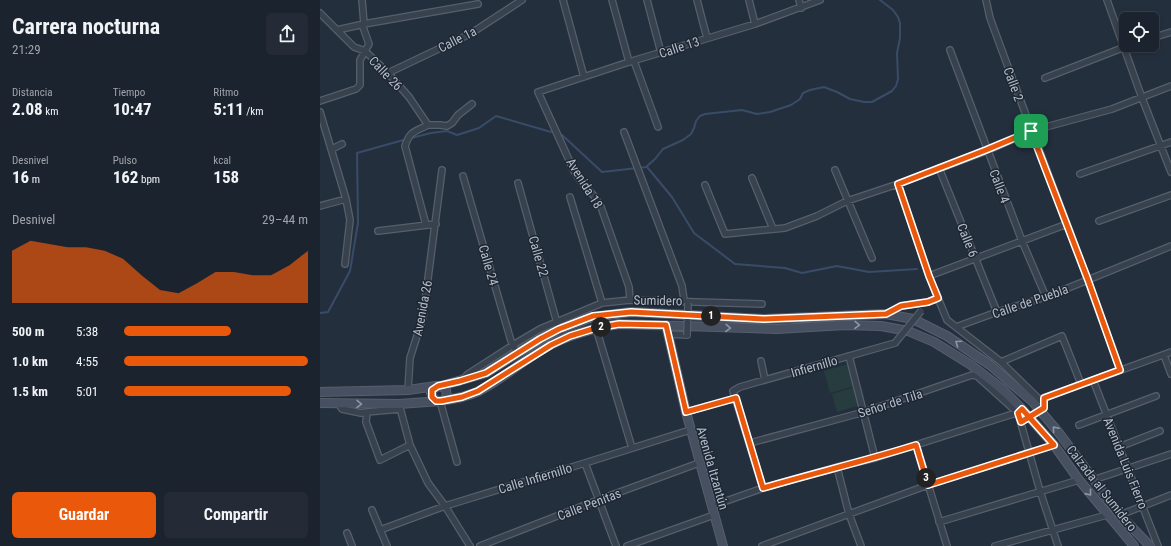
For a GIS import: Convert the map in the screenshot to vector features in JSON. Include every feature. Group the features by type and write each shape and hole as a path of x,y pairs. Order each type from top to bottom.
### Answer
{"main road":[{"name":"Calzada al Sumidero","path":"320,392 408,390 460,381 486,373 558,325 593,316 631,312 764,319 886,314 913,319 947,336 1039,400 1059,433 1093,480 1120,515 1150,546"},
{"name":"Calzada al Sumidero","path":"320,403 399,407 462,397 478,391 551,345 570,336 596,328 619,324 777,330 845,325 881,326 908,331 934,342 971,365 1002,389 1020,411 1054,445 1079,480 1133,546"},
{"name":"Avenida Itzantún","path":"666,325 690,430 723,546"},
{"path":"438,386 445,388 447,393 446,398 440,401 434,399 432,395 432,390 438,386"}],"street":[{"path":"320,101 358,88 360,85 360,60 369,44 363,27 362,0"},
{"name":"Calle 1a","path":"388,73 470,34 522,0"},
{"path":"563,0 584,77"},
{"path":"612,0 632,61 658,127"},
{"path":"647,0 661,53"},
{"path":"697,0 707,38"},
{"path":"749,0 755,24"},
{"path":"799,0 801,8"},
{"name":"Calle 13","path":"538,92 632,61 755,24 820,0"},
{"name":"Calle 2","path":"986,0 990,18 1120,370"},
{"path":"1107,0 1119,33"},
{"name":"Calle 1a","path":"337,30 478,4"},
{"name":"Calle 26","path":"320,12 354,47 365,51 388,73 409,96 428,125"},
{"path":"1159,36 1171,32"},
{"path":"1046,78 1119,49"},
{"name":"Calle 4","path":"950,50 986,150 1046,297"},
{"path":"1126,52 1171,172"},
{"path":"705,185 725,234 785,228 817,216 847,201 898,184 1031,131 1112,109 1171,86"},
{"name":"Avenida 18","path":"538,92 574,170 582,183 601,206 629,287 630,300"},
{"path":"426,225 405,146 408,136 428,125 440,124 447,126 472,104"},
{"path":"320,112 332,149 350,220 345,264"},
{"path":"624,132 687,301 687,335 668,334"},
{"path":"1080,174 1171,142"},
{"path":"332,149 342,144"},
{"name":"Calle 6","path":"939,168 997,312"},
{"name":"Avenida 26","path":"408,390 410,358 423,317 442,170"},
{"path":"835,170 872,258"},
{"name":"Calle 24","path":"463,176 513,345 517,353"},
{"path":"752,178 772,229"},
{"name":"Calle 22","path":"518,183 558,325"},
{"path":"898,184 929,276 948,320 1001,362 1039,400 1044,408 1021,422"},
{"path":"1099,222 1171,195"},
{"path":"570,197 602,303"},
{"path":"320,206 346,200"},
{"path":"378,231 436,224"},
{"path":"929,276 1067,224"},
{"name":"Calle de Puebla","path":"956,327 997,312 1046,297 1171,246"},
{"path":"886,314 901,306 928,302 938,298"},
{"name":"Sumidero","path":"460,381 468,374 540,329 558,325 602,303 630,300 762,304"},
{"name":"Infiernillo","path":"736,398 733,391 740,387 895,344 928,302"},
{"path":"596,328 632,448"},
{"path":"1001,362 1062,336 1081,384"},
{"path":"1039,400 1171,352"},
{"path":"1164,354 1171,374"},
{"path":"849,356 875,458"},
{"path":"761,361 765,380"},
{"name":"Señor de Tila","path":"750,443 864,412 972,376 977,376 1020,411"},
{"name":"Avenida Luis Fierro","path":"1093,380 1158,546"},
{"path":"1079,425 1156,396"},
{"path":"686,412 736,398 763,488"},
{"path":"440,401 457,462"},
{"path":"338,403 342,409 361,414 399,407 410,445 428,483 445,506 470,546"},
{"path":"712,506 763,488 875,458 1020,411 1021,422 1029,454 1058,546"},
{"path":"367,412 366,422 380,460 410,445"},
{"name":"Calle Infiernillo","path":"380,530 445,506 690,430"},
{"path":"1119,447 1160,430"},
{"path":"916,445 947,546"},
{"path":"762,546 928,485 1054,445"},
{"path":"1093,480 1171,454"},
{"path":"586,463 598,500 616,546"},
{"name":"Calle Penitas","path":"480,546 699,463"},
{"path":"837,467 849,514 861,546"},
{"path":"939,522 1079,480"},
{"path":"1120,515 1171,495"},
{"path":"372,510 387,546"},
{"path":"627,546 714,515"},
{"path":"995,546 1107,515"},
{"path":"347,533 352,546"}],"green space":[{"path":"848,364 855,386 830,393 824,371"},
{"path":"855,387 860,405 837,412 832,394"}],"waterway":[{"path":"562,135 602,172 646,167 663,149 683,140 691,134 696,121 700,116 705,114 742,110 757,114 770,112 791,105 800,99 803,93 824,87 850,99 872,102 892,91 896,86 898,79 897,53 900,38 900,23 893,10 880,0"},
{"path":"411,138 447,131 457,135 479,128 496,116 551,132"},
{"path":"320,313 328,312 350,271 358,223 357,153 407,139"},
{"path":"647,167 672,197 694,233 735,264 785,268 802,273 837,266 869,272 917,269"}],"route":[{"path":"1031,131 898,184 929,276 938,298 928,302 901,306 886,314 764,319 631,312 593,316 559,329 540,339 486,373 433,388 432,397 436,401 441,401 462,397 478,391 494,383 523,362 551,345 570,336 596,328 619,324 666,325 686,412 736,398 763,488 875,458 916,445 928,485 1054,445 1022,409 1018,413 1021,422 1044,408 1044,398 1120,370 1088,280 1031,131"}]}
